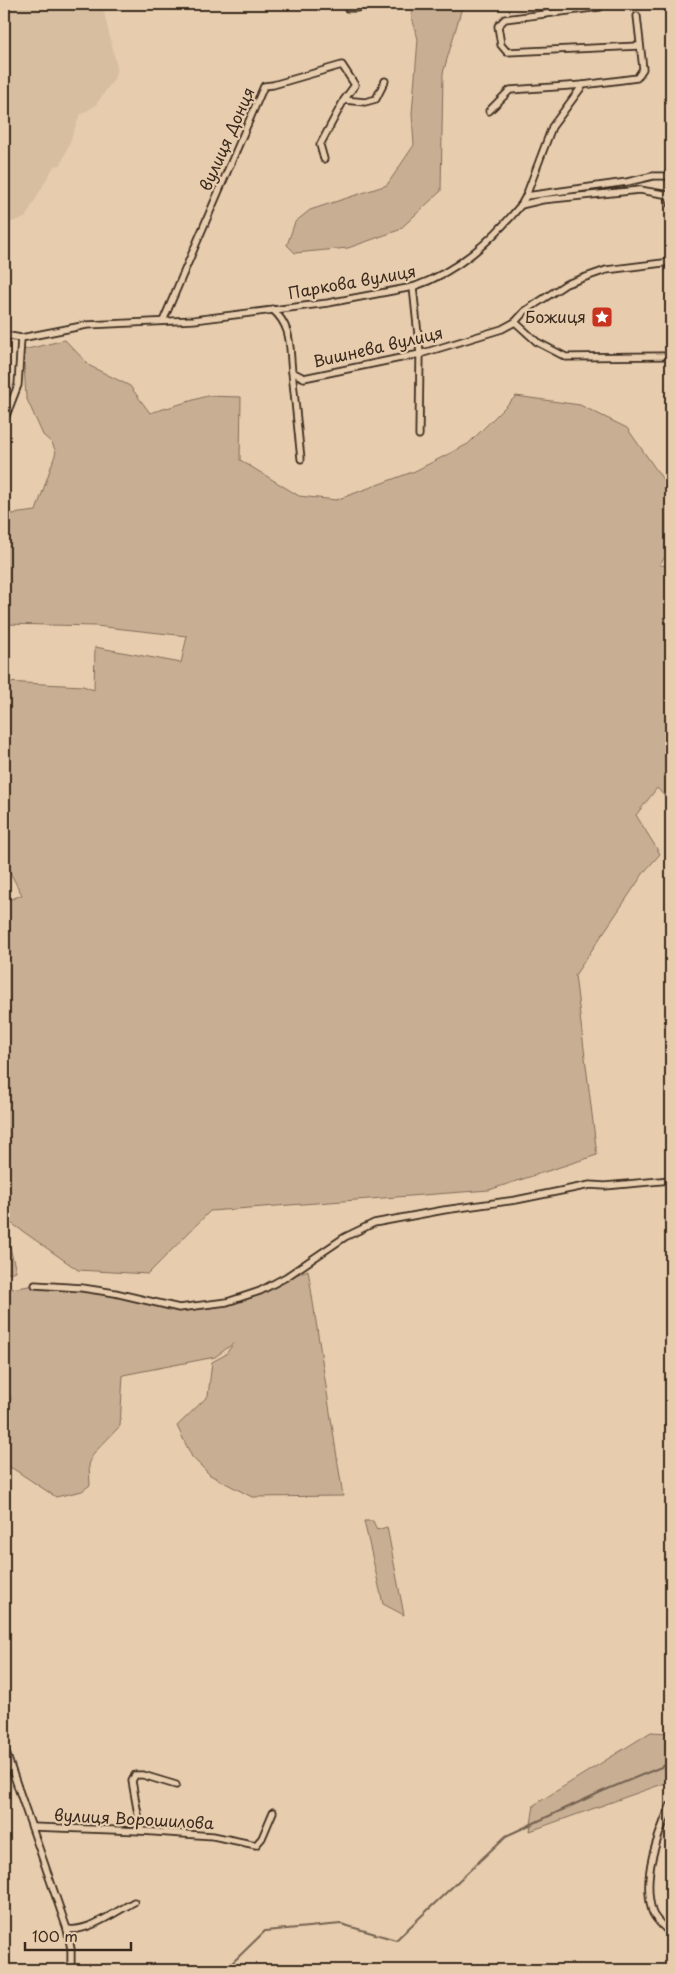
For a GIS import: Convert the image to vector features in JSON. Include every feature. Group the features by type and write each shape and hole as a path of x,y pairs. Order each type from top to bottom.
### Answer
{"street":[{"path":"347,8 357,8 371,4"},
{"path":"600,7 505,19 498,26 501,44 507,52 639,46"},
{"path":"489,111 510,90 584,85 636,78 643,69 637,16"},
{"name":"вулиця Донця","path":"163,321 264,86 273,86 342,65 355,85 344,100 320,145 324,159"},
{"path":"344,100 365,102 376,99 386,81"},
{"name":"Паркова вулиця","path":"4,335 21,338 87,325 194,320 328,303 413,288 434,279 472,255 521,206 552,127 584,85"},
{"path":"526,196 627,182 652,176 671,176"},
{"path":"627,182 640,190"},
{"path":"521,206 542,200 640,190 668,194 671,205"},
{"name":"Вишнева вулиця","path":"272,309 282,317 287,326 292,372 304,378 420,354 502,329 515,322 525,311 566,284 606,270 671,262"},
{"path":"413,288 420,354 419,435"},
{"path":"515,322 537,342 566,357 663,356"},
{"path":"4,421 18,385 21,338"},
{"path":"292,372 301,460"},
{"path":"35,1286 82,1288 115,1293 179,1308 227,1302 260,1292 286,1277 345,1237 374,1223 444,1210 516,1200 590,1185 605,1186 671,1180"},
{"path":"4,1747 67,1929 71,1949 71,1970"},
{"path":"141,1831 132,1781 135,1775 143,1775 176,1785"},
{"path":"670,1806 652,1856 649,1889 652,1912 671,1934"},
{"name":"вулиця Ворошилова","path":"32,1827 213,1836 256,1845 262,1838 273,1812"},
{"path":"67,1929 74,1930 89,1926 134,1902"}],"shaded area":[{"path":"4,4 102,4 117,67 114,79 95,106 80,115 61,165 54,166 25,218 4,224"},
{"path":"419,4 463,4 443,73 441,191 399,230 348,248 295,253 287,245 295,222 310,210 387,185 414,145 412,114 418,39 411,14"},
{"path":"65,340 90,366 130,386 150,413 207,396 241,397 240,460 299,496 336,500 415,471 468,444 516,396 580,405 627,428 671,491 671,549 659,565 671,566 671,803 657,788 636,815 660,854 645,871 575,975 597,1155 489,1190 210,1211 148,1274 78,1270 4,1218 4,902 22,895 4,861 4,682 83,686 94,690 95,647 181,663 187,636 96,626 4,624 4,515 36,511 56,452 52,443 43,435 26,397 23,350"},
{"path":"4,1234 7,1236 16,1271 4,1274"},
{"path":"308,1270 343,1496 252,1497 210,1475 192,1457 177,1426 208,1396 212,1362 225,1355 234,1343 215,1357 123,1375 120,1426 93,1454 89,1465 90,1485 82,1491 56,1497 12,1468 4,1468 4,1401 11,1400 4,1367 4,1286 11,1289 35,1285 82,1288 179,1308 227,1302"},
{"path":"364,1521 373,1521 377,1530 387,1527 404,1615 383,1604"},
{"path":"651,1732 671,1733 671,1781 530,1831 534,1805"}],"waterway":[{"path":"225,1970 265,1931 341,1924 396,1940 506,1836 603,1791 671,1763"}],"place":[{"name":"Божиця","path":"602,317"}]}
